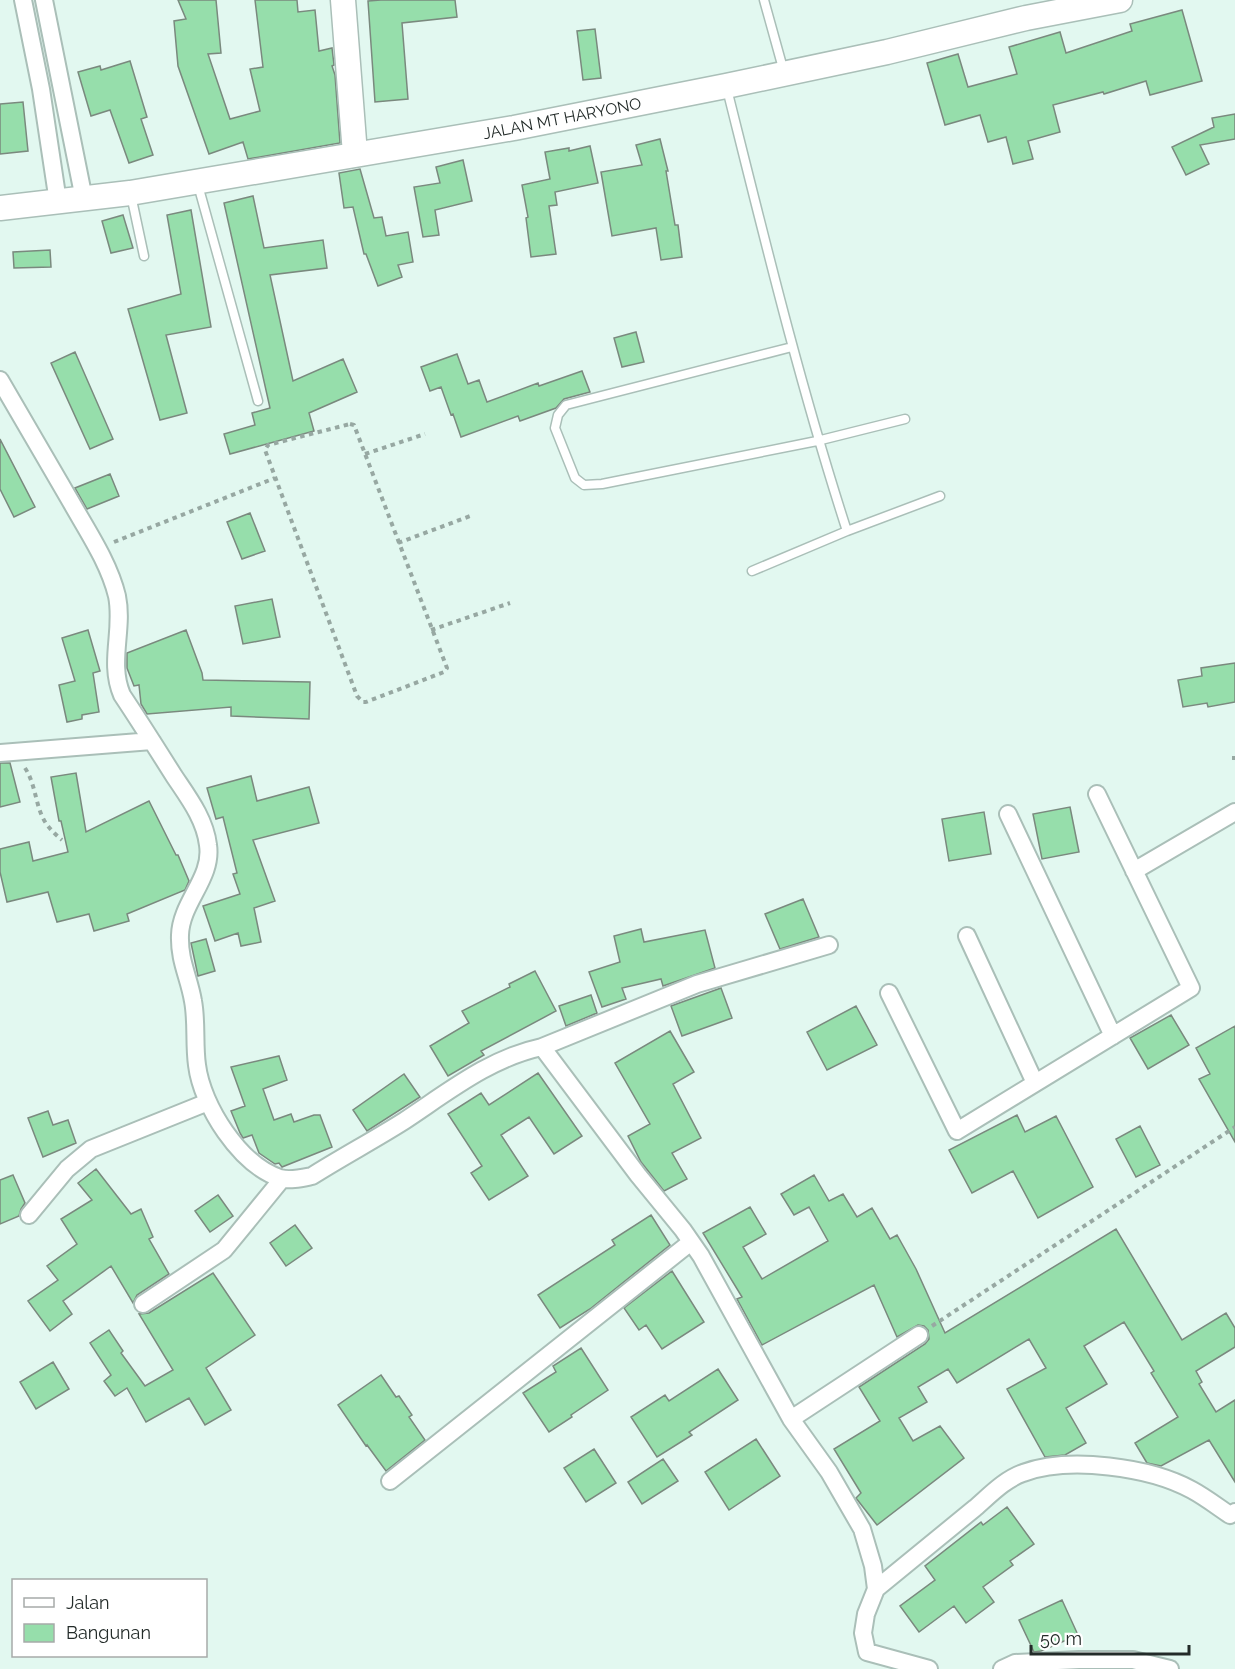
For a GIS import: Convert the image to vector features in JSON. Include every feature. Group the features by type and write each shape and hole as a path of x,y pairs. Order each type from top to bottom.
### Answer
{"main road":[{"path":"343,0 355,154"},
{"name":"JALAN MT HARYONO","path":"0,208 130,193 525,126 726,86 886,52 1026,18 1120,0"}],"street":[{"path":"23,0 58,202"},
{"path":"44,0 84,199"},
{"path":"0,380 97,548 117,597 118,633 115,669 122,695 203,824 208,845 208,863 186,909 180,933 181,961 193,1001 197,1067 208,1102 219,1125 256,1165 282,1179 312,1176 482,1070 519,1052 542,1047 698,984 829,945"},
{"path":"7,753 152,741"},
{"path":"889,993 957,1131 1191,988 1097,794"},
{"path":"1134,871 1235,812"},
{"path":"1008,814 1113,1036"},
{"path":"967,936 1035,1083"},
{"path":"542,1047 707,1266 791,1419 829,1472 862,1529 873,1566 876,1589"},
{"path":"29,1215 66,1168 91,1149 208,1102"},
{"path":"143,1304 224,1250 282,1179"},
{"path":"390,1481 691,1242"},
{"path":"791,1419 919,1335"},
{"path":"929,1669 867,1652 863,1633 864,1623 876,1589 1005,1484 1022,1473 1057,1466 1088,1465 1155,1476 1191,1490 1230,1515 1235,1512"},
{"path":"1002,1669 1015,1664 1133,1660 1170,1669"}],"lane":[{"path":"764,0 784,72"},
{"path":"726,86 792,347 818,441 847,531"},
{"path":"197,182 258,401"},
{"path":"130,193 144,256"},
{"path":"792,347 566,405 558,415 555,428 575,478 591,486 818,441 905,419"},
{"path":"752,571 847,531 940,496"}],"path":[{"path":"350,424 354,425 365,454 447,668 445,671 370,702 360,701 357,696 265,450 268,445 350,424"},
{"path":"365,454 425,434"},
{"path":"97,548 275,478"},
{"path":"398,543 473,515"},
{"path":"431,630 510,603"},
{"path":"7,753 31,777 47,825 62,840"},
{"path":"919,1335 1235,1127"}],"building":[{"path":"178,0 216,0 221,53 208,54 230,119 260,111 250,69 263,67 255,0 297,0 298,12 315,10 319,51 332,48 340,143 248,159 243,142 209,154 178,66 174,21 186,19"},
{"path":"455,0 457,17 402,23 408,99 375,102 368,1"},
{"path":"1182,10 1202,81 1150,95 1146,81 1104,94 1103,92 1053,105 1060,132 1028,141 1033,159 1013,164 1006,137 988,142 980,115 945,125 927,63 958,54 968,87 1017,74 1009,47 1060,32 1066,53 1132,31 1130,24"},
{"path":"595,29 601,78 583,80 577,31"},
{"path":"130,61 147,117 141,119 153,155 129,163 110,110 91,116 78,72 100,66 101,70"},
{"path":"23,102 28,151 0,154 0,104"},
{"path":"1235,114 1235,139 1200,145 1209,164 1186,175 1172,147 1214,127 1212,118"},
{"path":"660,139 668,171 666,171 675,225 678,225 682,257 661,260 656,228 612,236 601,172 642,165 636,145"},
{"path":"590,146 598,183 555,192 557,205 549,206 556,254 531,257 526,218 528,217 522,185 550,179 545,152 569,148 569,151"},
{"path":"463,160 472,201 435,210 439,235 423,237 414,187 440,183 436,167"},
{"path":"360,169 374,218 382,217 386,236 408,232 413,262 398,265 402,277 378,286 366,254 364,254 353,207 344,208 339,173"},
{"path":"253,196 264,248 323,240 327,268 270,275 293,381 343,359 357,392 309,413 314,431 230,454 224,434 255,425 252,413 270,408 224,203"},
{"path":"191,210 211,327 166,335 187,413 160,420 128,309 181,294 167,215"},
{"path":"123,215 133,248 111,253 102,221"},
{"path":"50,250 51,267 14,268 13,252"},
{"path":"636,332 644,362 622,367 614,338"},
{"path":"75,352 113,439 90,449 51,363"},
{"path":"457,354 468,384 479,380 487,402 538,383 539,386 582,371 590,392 564,399 556,408 520,421 518,416 461,437 441,387 430,391 421,367"},
{"path":"0,439 35,507 14,517 0,489"},
{"path":"110,474 119,496 87,509 75,488"},
{"path":"250,513 265,551 242,559 227,522"},
{"path":"272,599 280,637 243,644 235,606"},
{"path":"88,630 100,671 93,673 99,712 82,715 82,719 67,722 59,685 75,681 62,638"},
{"path":"186,630 203,680 310,682 309,719 231,716 231,707 147,714 141,704 139,685 134,686 127,668 127,653"},
{"path":"1235,663 1235,702 1208,707 1207,703 1183,707 1178,680 1202,676 1201,668"},
{"path":"0,763 10,763 20,802 0,807"},
{"path":"76,773 86,832 149,801 189,881 185,890 127,914 129,921 94,931 89,914 57,922 48,892 7,902 0,872 0,849 29,842 33,861 68,852 61,821 59,821 51,777"},
{"path":"251,776 257,801 309,787 319,823 253,840 275,901 254,908 261,942 241,946 238,933 215,941 203,906 240,894 233,874 237,873 223,817 216,819 207,788"},
{"path":"1070,807 1079,852 1042,859 1033,814"},
{"path":"984,812 991,854 949,861 942,819"},
{"path":"803,899 819,937 780,949 765,914"},
{"path":"641,929 644,942 705,930 715,968 663,986 661,979 622,988 626,999 602,1007 589,972 620,962 614,936"},
{"path":"206,939 215,971 198,976 191,943"},
{"path":"535,971 556,1011 481,1051 484,1055 448,1076 430,1046 469,1023 462,1011 510,987 509,984"},
{"path":"721,988 732,1018 682,1036 671,1006"},
{"path":"591,995 597,1013 566,1026 559,1006"},
{"path":"856,1006 877,1045 827,1070 807,1032"},
{"path":"1171,1015 1189,1045 1148,1069 1130,1038"},
{"path":"1235,1026 1235,1142 1199,1079 1210,1074 1196,1048"},
{"path":"670,1031 694,1072 673,1084 701,1138 672,1153 687,1179 664,1191 641,1162 628,1136 650,1124 615,1063"},
{"path":"279,1056 287,1080 263,1089 274,1120 291,1114 294,1122 320,1115 332,1147 282,1167 279,1163 275,1164 259,1153 252,1135 243,1138 231,1111 245,1106 231,1067"},
{"path":"538,1073 582,1136 554,1154 529,1117 501,1135 528,1176 489,1200 471,1173 482,1166 448,1114 481,1093 489,1105"},
{"path":"404,1074 420,1097 367,1131 353,1110"},
{"path":"48,1111 53,1125 68,1120 76,1143 43,1157 28,1118"},
{"path":"1017,1115 1025,1132 1056,1116 1093,1187 1038,1218 1013,1171 972,1193 949,1150"},
{"path":"1140,1126 1160,1165 1136,1177 1116,1139"},
{"path":"96,1169 131,1214 141,1209 153,1237 149,1239 169,1274 137,1295 133,1303 111,1266 63,1301 72,1314 50,1331 28,1301 58,1280 47,1266 77,1244 61,1219 92,1200 78,1183"},
{"path":"13,1175 25,1203 19,1216 0,1224 0,1180"},
{"path":"814,1175 829,1201 843,1194 857,1217 872,1208 890,1239 897,1235 916,1269 945,1333 1116,1229 1182,1340 1226,1313 1235,1328 1235,1347 1196,1371 1202,1382 1199,1384 1216,1412 1235,1400 1235,1482 1209,1440 1161,1466 1147,1463 1135,1443 1178,1417 1151,1373 1154,1371 1124,1322 1084,1346 1107,1384 1066,1408 1086,1443 1065,1455 1045,1457 1007,1389 1046,1368 1029,1339 957,1383 948,1369 918,1387 927,1402 899,1418 913,1441 940,1426 964,1458 877,1525 856,1498 861,1493 834,1449 880,1421 859,1387 925,1344 929,1339 928,1330 918,1325 897,1337 874,1285 762,1345 737,1299 742,1297 703,1233 750,1207 766,1234 743,1247 762,1279 828,1241 809,1207 794,1215 781,1194"},
{"path":"218,1195 233,1216 210,1232 195,1211"},
{"path":"651,1215 670,1245 590,1309 560,1328 538,1295 615,1245 612,1240"},
{"path":"295,1225 312,1248 286,1266 270,1243"},
{"path":"672,1271 704,1322 662,1349 646,1325 639,1330 624,1308"},
{"path":"213,1273 255,1335 206,1368 231,1410 205,1425 189,1398 146,1422 127,1388 115,1396 104,1381 111,1375 90,1343 109,1330 123,1351 121,1353 145,1386 173,1370 139,1314 149,1313"},
{"path":"581,1348 608,1390 549,1432 523,1393 556,1372 553,1366"},
{"path":"53,1362 69,1389 36,1409 20,1382"},
{"path":"718,1369 738,1400 689,1432 692,1435 657,1457 631,1417 665,1395 669,1401"},
{"path":"381,1375 412,1415 409,1417 425,1440 386,1471 338,1405"},
{"path":"756,1439 780,1476 729,1510 705,1472"},
{"path":"594,1449 616,1483 586,1502 564,1468"},
{"path":"663,1459 678,1481 642,1504 628,1482"},
{"path":"1007,1507 1034,1544 1010,1561 1013,1565 983,1587 994,1602 966,1623 954,1606 919,1632 900,1606 935,1580 925,1566 981,1522 983,1525"},
{"path":"1062,1600 1078,1635 1034,1652 1019,1620"}]}
